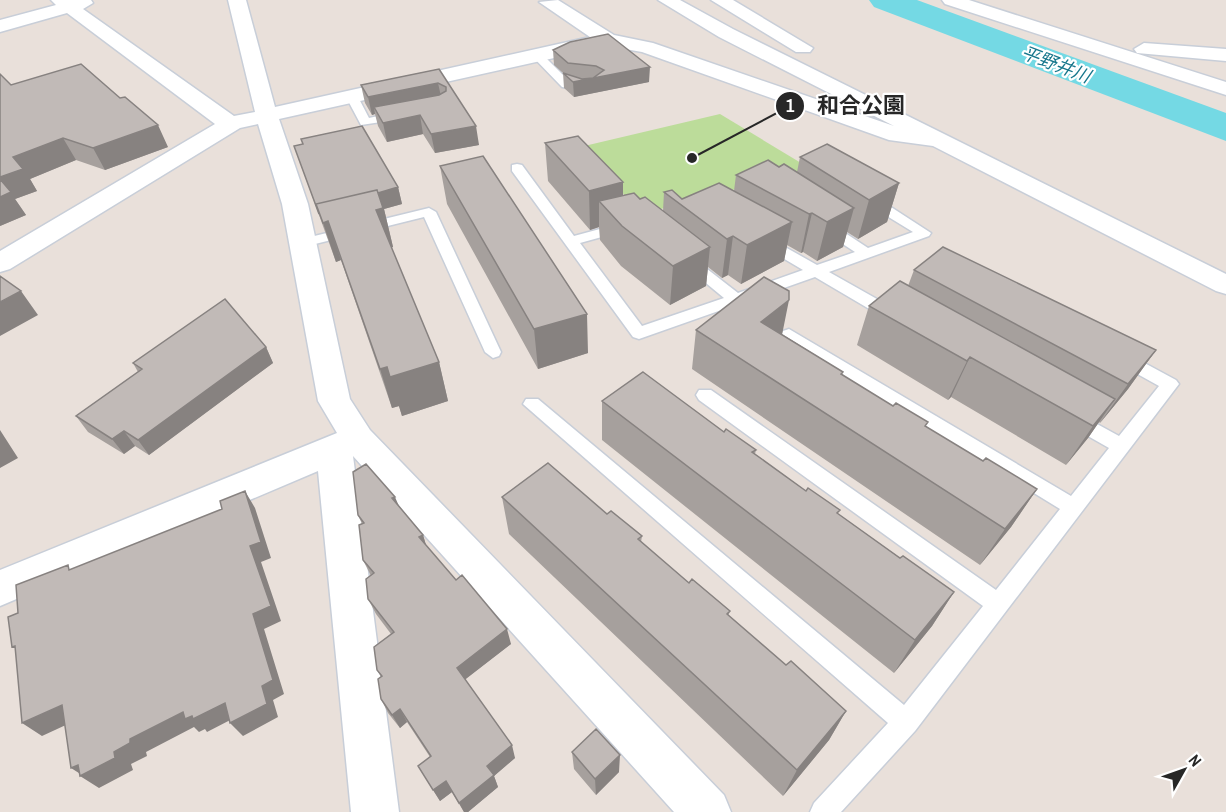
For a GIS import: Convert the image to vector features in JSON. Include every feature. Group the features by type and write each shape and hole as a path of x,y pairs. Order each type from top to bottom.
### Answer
{"street":[{"path":"0,26 64,4 94,0"},
{"path":"237,0 266,114 295,204 334,401 345,445 375,812"},
{"path":"667,0 1056,201 1226,285"},
{"path":"720,0 997,161 1226,308"},
{"path":"951,0 1226,89"},
{"path":"548,1 608,40"},
{"path":"64,4 221,119 233,123"},
{"path":"0,263 233,123 536,54 608,40 646,47 897,135 937,140"},
{"path":"1092,46 1226,55"},
{"path":"0,588 345,445"},
{"path":"345,445 707,812"}],"lane":[{"path":"536,54 566,85 579,89 596,86"},
{"path":"351,95 365,122 409,113"},
{"path":"517,168 639,333 924,233 856,191"},
{"path":"303,243 429,212 493,352"},
{"path":"817,221 866,253"},
{"path":"571,241 640,223"},
{"path":"754,236 908,323"},
{"path":"675,250 736,299"},
{"path":"789,335 1073,507"},
{"path":"823,812 906,722 1170,384 1107,350"},
{"path":"705,395 997,604"},
{"path":"532,404 906,722"},
{"path":"1060,411 1121,446"}],"green space":[{"path":"720,114 811,169 642,214 580,147"}],"building":[{"path":"608,34 650,67 573,82 563,73 582,79 593,78 604,70 596,66 568,63 553,50 570,42"},
{"path":"81,64 120,98 125,97 158,125 93,148 63,138 13,157 23,169 0,177 0,74 11,85"},
{"path":"439,69 476,126 431,134 420,115 383,123 374,107 439,95 446,91 446,87 438,83 368,97 361,85"},
{"path":"362,126 398,187 378,193 377,190 316,204 319,214 294,146 303,144 301,139"},
{"path":"578,136 623,182 589,191 545,143"},
{"path":"827,144 899,183 869,200 800,157"},
{"path":"483,156 587,314 534,329 440,166"},
{"path":"768,160 779,167 784,164 854,208 827,222 736,175"},
{"path":"0,179 11,192 0,197"},
{"path":"719,183 792,222 747,245 733,236 727,239 664,192 672,190 682,199"},
{"path":"377,190 383,208 376,210 439,362 390,377 387,367 380,369 328,221 323,223 316,204"},
{"path":"634,193 640,199 645,197 710,247 673,266 622,226 599,201"},
{"path":"943,247 1156,350 1128,384 914,270"},
{"path":"0,276 21,291 0,302"},
{"path":"764,277 789,291 789,300 761,322 843,372 841,374 893,406 896,403 928,422 925,426 983,461 986,458 1037,489 1005,529 696,330"},
{"path":"900,281 1115,399 1093,426 970,357 967,361 869,306"},
{"path":"225,299 266,347 138,440 124,431 112,439 76,416 142,369 133,363"},
{"path":"643,372 724,432 726,429 756,450 752,452 806,491 808,488 840,510 837,513 900,558 903,556 954,592 915,640 602,401"},
{"path":"548,463 607,514 611,511 642,536 638,539 689,583 692,579 730,611 727,614 786,665 791,661 846,711 797,770 502,497"},
{"path":"366,464 395,497 392,498 423,535 419,537 456,580 462,575 507,629 457,668 512,745 487,766 494,775 459,803 446,781 433,790 418,766 431,756 400,709 392,715 381,699 378,679 382,676 377,670 374,647 394,632 368,599 366,579 374,573 363,560 359,525 364,523 358,515 353,472"},
{"path":"245,491 261,542 250,546 271,606 253,614 273,680 262,686 267,704 230,723 225,703 193,719 192,716 185,719 183,712 130,739 130,743 114,752 115,758 80,776 78,765 71,768 62,705 22,723 15,646 12,647 8,617 18,613 16,585 68,565 69,570 222,509 220,501"},
{"path":"596,729 620,755 595,779 572,752"}],"waterway":[{"name":"平野井川","path":"886,0 1226,128"}],"place":[{"name":"和合公園","path":"692,158"}]}
